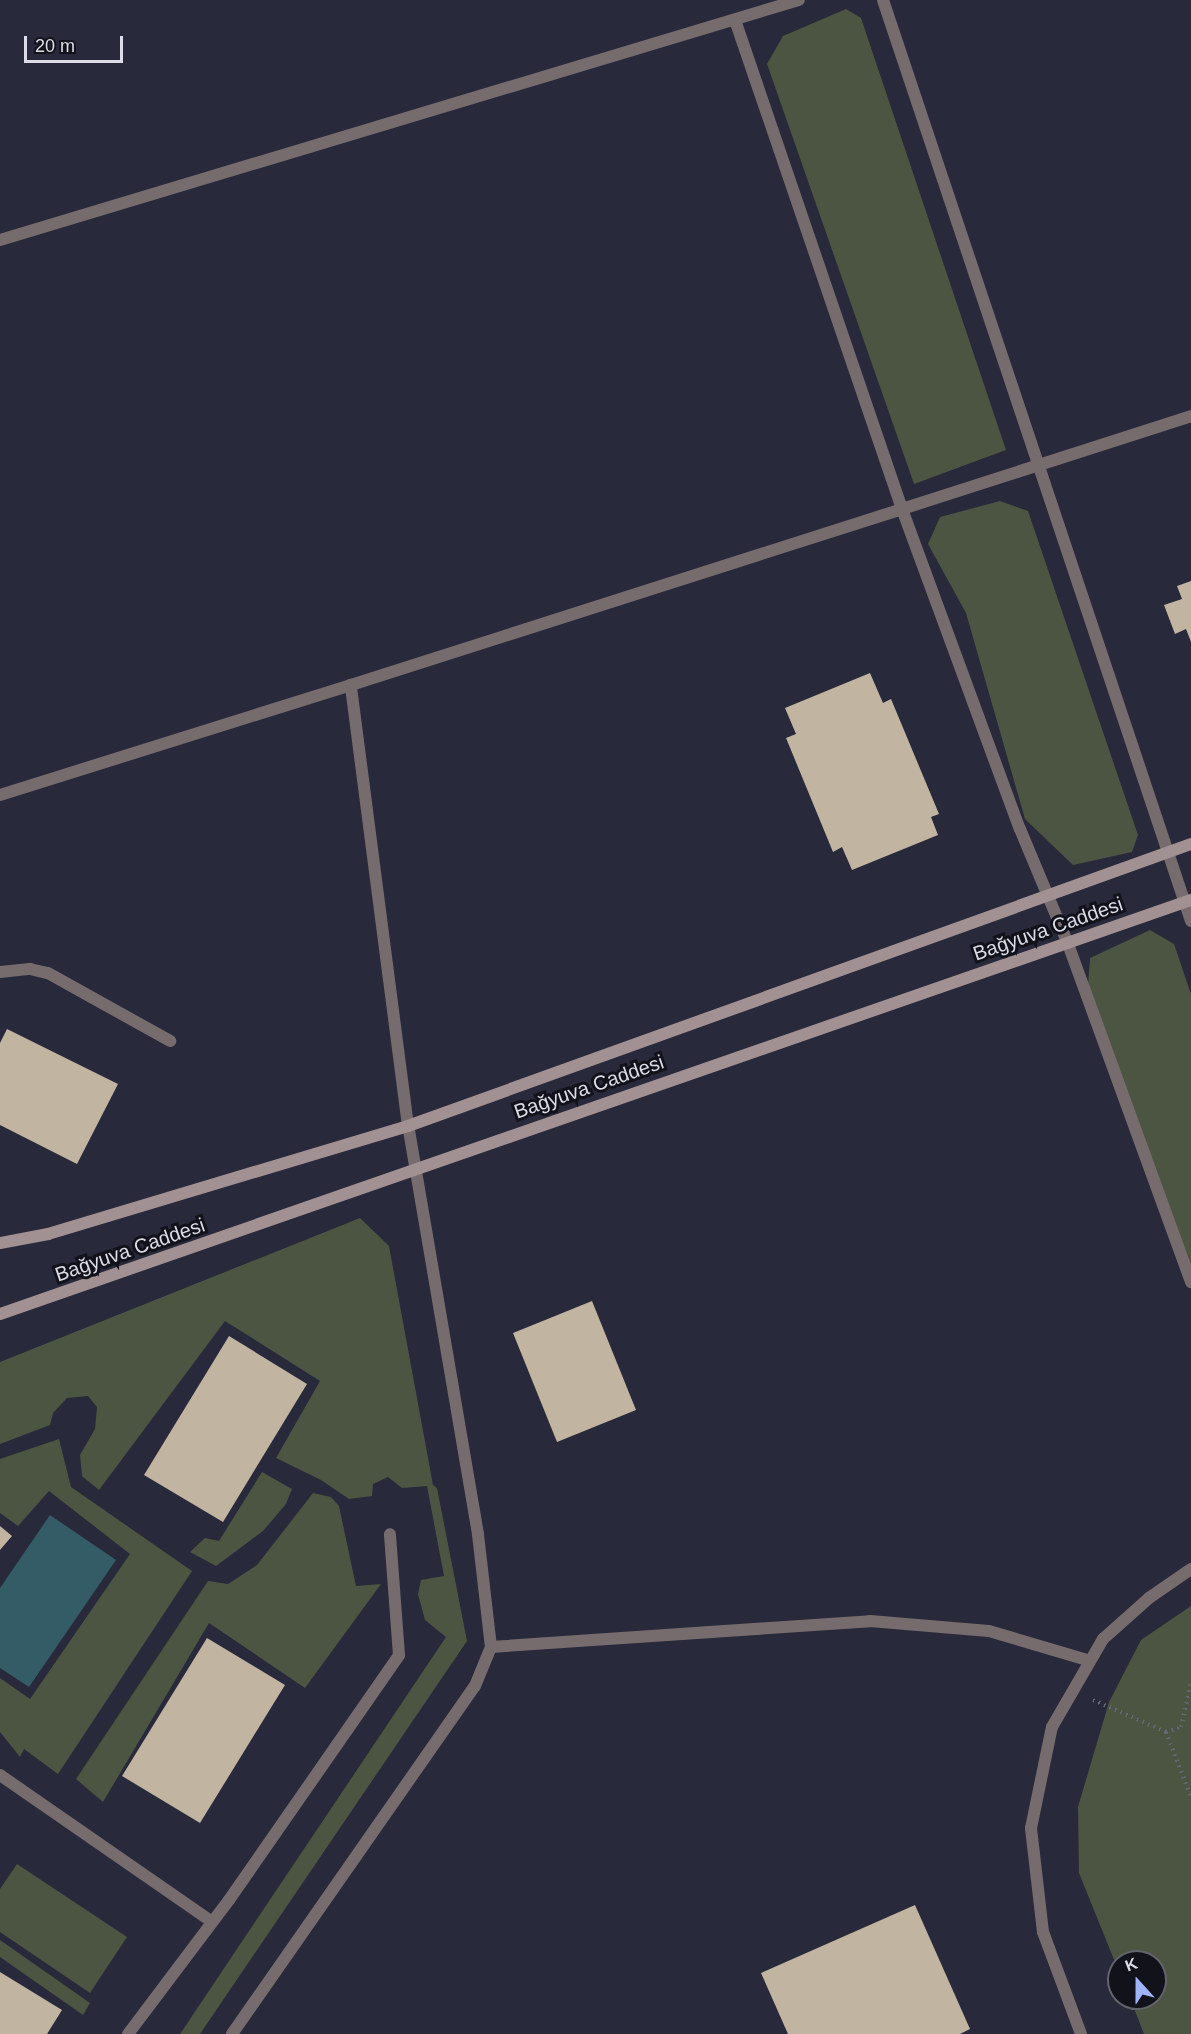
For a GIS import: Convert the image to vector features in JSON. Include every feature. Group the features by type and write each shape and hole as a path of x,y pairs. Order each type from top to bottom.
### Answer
{"street":[{"path":"0,240 799,0"},
{"path":"883,0 1166,853 1188,901 1191,921"},
{"path":"735,20 902,509 1068,944 1191,1282"},
{"path":"0,795 902,509 1038,462 1191,416"},
{"path":"232,2034 475,1686 491,1647 478,1534 408,1126 351,685"},
{"name":"Bağyuva Caddesi","path":"0,1243 48,1234 408,1126 1191,844"},
{"name":"Bağyuva Caddesi","path":"0,1314 1188,901"},
{"path":"0,972 30,969 48,973 170,1041"},
{"path":"128,2034 212,1922 399,1655 390,1534"},
{"path":"1081,2034 1043,1932 1031,1828 1052,1728 1090,1661 1111,1632 1149,1598 1191,1569"},
{"path":"491,1647 870,1621 989,1631 1090,1661"},
{"path":"0,1775 212,1922"}],"path":[{"path":"1074,1691 1166,1732 1181,1727 1191,1683"},
{"path":"1166,1732 1191,1797"}],"shaded area":[{"path":"846,9 861,18 1006,450 914,484 767,64 783,36"},
{"path":"1000,501 1028,511 1138,835 1132,852 1073,865 1025,819 966,613 928,544 940,517"},
{"path":"1150,930 1174,944 1191,994 1191,1266 1088,986 1090,958"},
{"path":"360,1218 389,1246 433,1485 437,1488 467,1641 200,2034 180,2034 446,1637 425,1620 418,1594 421,1580 444,1576 427,1486 402,1488 388,1477 373,1484 372,1496 349,1499 321,1480 276,1458 320,1381 225,1321 99,1490 82,1476 80,1455 95,1429 97,1407 88,1396 67,1398 53,1413 50,1425 0,1444 0,1362"},
{"path":"59,1439 71,1487 192,1571 58,1774 24,1749 20,1757 0,1732 0,1678 30,1699 130,1554 49,1491 18,1526 0,1513 0,1459"},
{"path":"262,1472 292,1489 286,1504 263,1531 216,1566 190,1552 205,1538 219,1541"},
{"path":"313,1493 331,1497 339,1506 356,1586 381,1584 305,1688 209,1623 103,1802 76,1779 208,1581 228,1584 257,1565"},
{"path":"50,1515 116,1560 29,1687 0,1668 0,1588"},
{"path":"1191,1606 1191,2034 1144,2034 1135,2010 1167,2010 1167,1950 1110,1950 1079,1873 1078,1807 1109,1702 1141,1640"},
{"path":"17,1864 127,1937 90,1993 0,1932 0,1889"},
{"path":"0,1940 90,2003 83,2015 0,1957"}],"building":[{"path":"1191,581 1191,642 1186,629 1175,634 1164,605 1182,599 1177,586"},
{"path":"870,673 883,703 891,699 939,814 931,817 938,835 852,870 842,847 833,852 786,738 796,734 785,708"},
{"path":"7,1029 118,1084 77,1164 0,1125 0,1043"},
{"path":"592,1301 636,1410 557,1442 513,1333"},
{"path":"229,1336 307,1384 223,1522 144,1475"},
{"path":"0,1526 12,1536 0,1550"},
{"path":"207,1638 285,1685 200,1823 122,1776"},
{"path":"915,1905 970,2029 960,2034 788,2034 761,1973"},
{"path":"0,1972 62,2010 47,2034 0,2034"}]}
